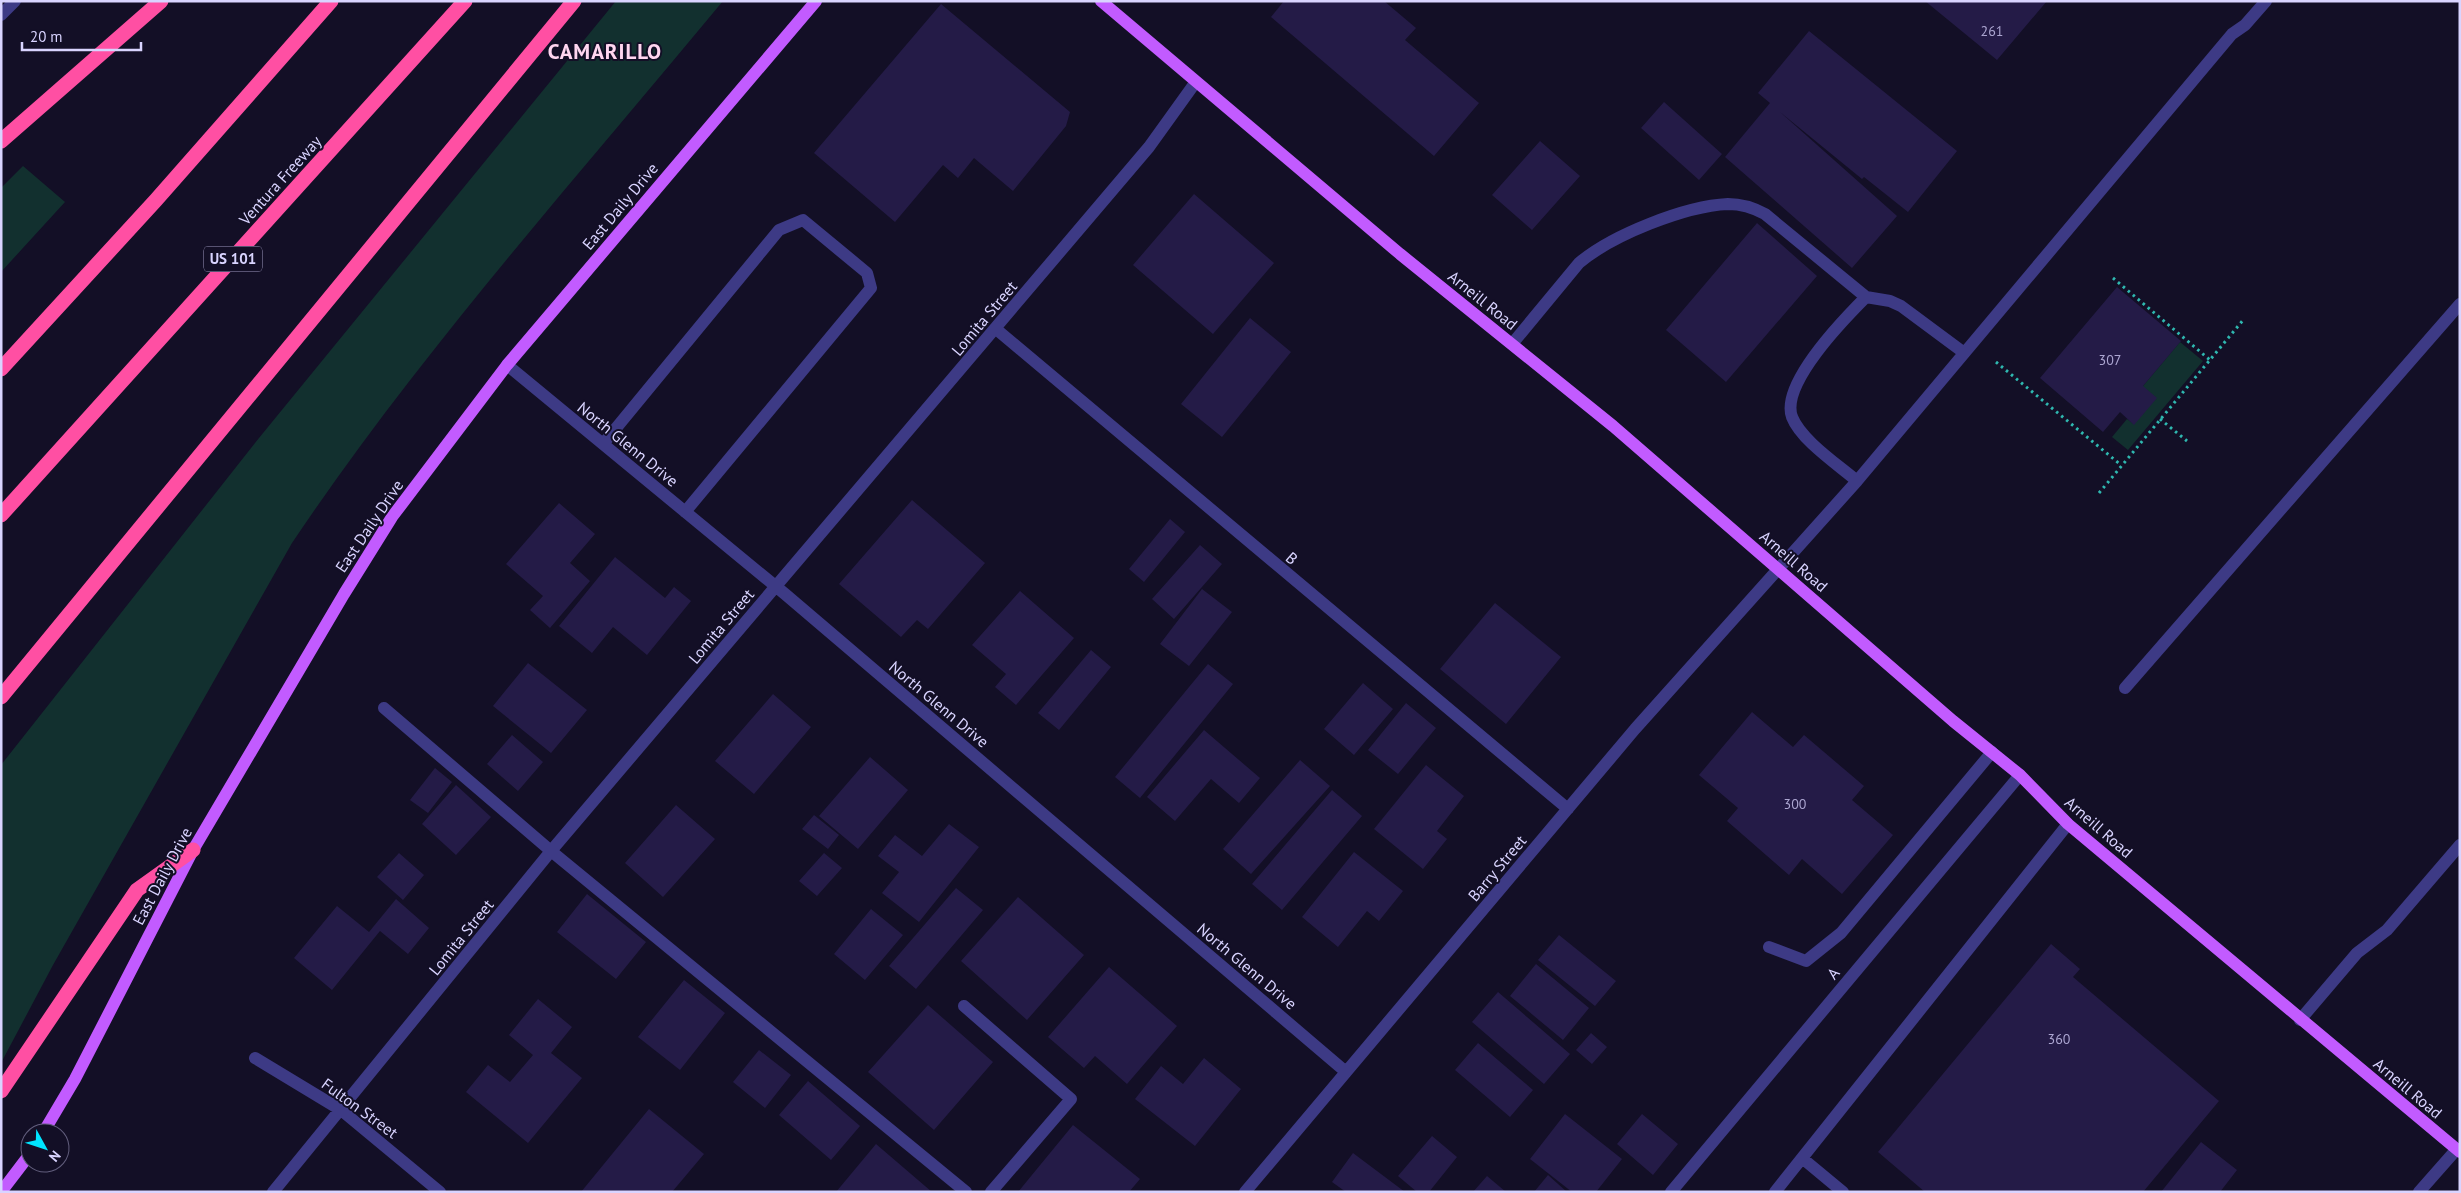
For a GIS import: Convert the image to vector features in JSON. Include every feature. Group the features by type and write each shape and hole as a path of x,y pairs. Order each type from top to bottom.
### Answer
{"highway":[{"path":"1,141 161,1"},
{"path":"1,369 156,200 331,1"},
{"name":"Ventura Freeway","path":"1,515 465,1"},
{"path":"1,697 574,1"},
{"path":"1,1091 137,890 193,850"}],"main road":[{"name":"East Daily Drive","path":"49,1123 75,1080 193,850 344,594 392,517 507,365 816,1"},
{"name":"Arneill Road","path":"1101,1 1195,83 1400,254 1613,426 1952,721 2020,775 2068,824 2458,1151"},
{"path":"1,1192 20,1167"}],"street":[{"path":"1,15 15,1"},
{"name":"Barry Street","path":"1245,1192 1635,729 1857,481 1963,352 2232,34 2245,25 2266,1"},
{"name":"Lomita Street","path":"273,1192 551,851 996,330 1149,147 1195,83"},
{"path":"1512,344 1578,263 1588,256 1643,226 1699,209 1729,204 1751,207 1765,214 1866,297 1890,301 1901,306 1963,352"},
{"path":"603,444 779,230 803,220 867,273 871,288 685,512"},
{"path":"1857,481 1805,437 1792,416 1791,400 1797,382 1808,366 1844,318 1866,297"},
{"path":"2126,688 2460,304"},
{"name":"B","path":"996,330 1568,809"},
{"name":"North Glenn Drive","path":"507,365 776,587 1346,1072"},
{"path":"384,708 551,851 966,1192"},
{"path":"1769,947 1806,961 1841,933 1992,752"},
{"name":"A","path":"1670,1192 2020,775"},
{"path":"1775,1192 2068,824"},
{"path":"2300,1020 2357,953 2387,930 2460,845"},
{"path":"964,1006 1071,1099 991,1192"},
{"name":"Fulton Street","path":"255,1058 340,1110 440,1192"},
{"path":"2419,1192 2458,1151"},
{"path":"1802,1158 1843,1192"}],"path":[{"path":"2113,278 2210,360"},
{"path":"2099,493 2244,319"},
{"path":"1996,362 2121,466"},
{"path":"2160,419 2187,441"}],"green space":[{"path":"616,1 723,1 446,334 393,402 292,543 53,965 1,1063 1,765 259,438"},
{"path":"23,166 65,202 1,272 1,188"},
{"path":"2180,342 2203,361 2128,450 2112,437 2127,419 2134,424 2143,386"}],"building":[{"path":"1284,1 1384,1 1416,28 1405,40 1479,103 1434,156 1271,17"},
{"path":"1925,1 2047,1 1997,60"},
{"path":"941,4 1070,112 1066,126 1013,191 974,158 958,178 943,165 895,222 814,153"},
{"path":"1809,31 1957,151 1908,212 1864,177 1862,179 1780,112 1897,216 1852,268 1725,157 1770,103 1758,93"},
{"path":"1664,102 1722,154 1699,180 1641,128"},
{"path":"1540,141 1580,176 1532,230 1492,195"},
{"path":"1194,194 1274,263 1213,334 1133,265"},
{"path":"1757,223 1817,276 1726,382 1666,330"},
{"path":"2117,287 2181,341 2143,386 2157,398 2134,425 2120,412 2103,432 2040,378"},
{"path":"1250,318 1291,352 1222,437 1181,404"},
{"path":"912,500 985,563 928,629 917,620 901,637 839,584"},
{"path":"559,503 595,534 570,563 590,581 550,628 530,610 543,596 506,564"},
{"path":"1170,519 1185,532 1144,582 1129,569"},
{"path":"1200,545 1222,564 1174,619 1152,599"},
{"path":"615,557 665,598 674,587 691,601 647,655 613,627 592,653 559,626"},
{"path":"1202,589 1232,612 1189,666 1160,644"},
{"path":"1020,591 1074,638 1016,705 995,687 1006,674 972,645"},
{"path":"1495,603 1561,657 1506,724 1440,669"},
{"path":"1091,650 1111,667 1059,730 1038,713"},
{"path":"528,663 587,710 551,753 493,706"},
{"path":"1208,664 1233,684 1140,798 1115,777"},
{"path":"1363,683 1393,709 1354,755 1324,729"},
{"path":"773,694 811,727 754,794 715,761"},
{"path":"1406,703 1436,728 1398,774 1368,750"},
{"path":"1752,712 1793,747 1804,735 1864,786 1852,800 1893,835 1842,894 1802,859 1789,875 1727,821 1738,808 1699,775"},
{"path":"1204,730 1260,778 1239,803 1211,779 1175,821 1147,797"},
{"path":"512,735 543,762 518,791 487,764"},
{"path":"870,757 908,790 858,849 819,816"},
{"path":"1300,760 1330,786 1251,874 1223,849"},
{"path":"1426,765 1464,796 1437,831 1447,839 1423,869 1374,829"},
{"path":"435,768 452,782 428,813 410,800"},
{"path":"456,785 491,817 456,855 422,824"},
{"path":"1332,790 1362,816 1282,910 1252,884"},
{"path":"676,805 715,839 663,897 625,863"},
{"path":"814,815 839,835 828,849 802,829"},
{"path":"949,824 979,847 919,922 882,893 899,872 878,856 895,835 922,856"},
{"path":"1354,852 1403,891 1379,921 1367,911 1338,947 1302,917"},
{"path":"399,853 424,875 403,900 377,877"},
{"path":"824,853 842,868 817,896 799,881"},
{"path":"956,888 983,910 916,989 889,966"},
{"path":"587,894 646,942 616,979 557,932"},
{"path":"1018,897 1084,955 1027,1020 961,961"},
{"path":"396,899 429,928 408,954 380,931 332,990 294,958 337,906 369,932"},
{"path":"871,909 903,935 865,980 834,954"},
{"path":"1559,935 1616,981 1595,1006 1538,960"},
{"path":"2051,944 2080,969 2073,977 2219,1101 2143,1192 1925,1192 1878,1152"},
{"path":"1536,964 1589,1008 1563,1040 1510,996"},
{"path":"1109,967 1177,1026 1127,1084 1095,1056 1084,1068 1048,1037"},
{"path":"684,980 725,1013 680,1070 638,1037"},
{"path":"1498,992 1570,1054 1544,1084 1472,1022"},
{"path":"538,999 572,1027 551,1053 582,1078 528,1143 466,1092 488,1065 510,1082 533,1055 509,1035"},
{"path":"928,1005 993,1062 934,1130 868,1072"},
{"path":"1591,1033 1607,1047 1592,1064 1576,1050"},
{"path":"1478,1043 1533,1090 1510,1117 1455,1070"},
{"path":"759,1050 791,1075 765,1108 733,1082"},
{"path":"1204,1058 1241,1089 1195,1146 1135,1099 1161,1066 1183,1084"},
{"path":"808,1081 860,1126 831,1160 779,1115"},
{"path":"649,1109 704,1154 672,1192 581,1192"},
{"path":"1565,1114 1622,1159 1596,1192 1572,1192 1530,1159"},
{"path":"1642,1114 1678,1144 1653,1175 1617,1144"},
{"path":"1073,1125 1140,1179 1129,1192 1018,1192"},
{"path":"1432,1136 1457,1157 1429,1192 1417,1192 1398,1176"},
{"path":"2201,1142 2237,1170 2220,1192 2161,1192"},
{"path":"876,1144 932,1192 836,1192"},
{"path":"1353,1153 1405,1192 1346,1192 1332,1182"},
{"path":"1548,1175 1567,1192 1534,1192"},
{"path":"1487,1176 1506,1192 1473,1192"}],"district":[{"name":"CAMARILLO","path":"605,52"}]}
